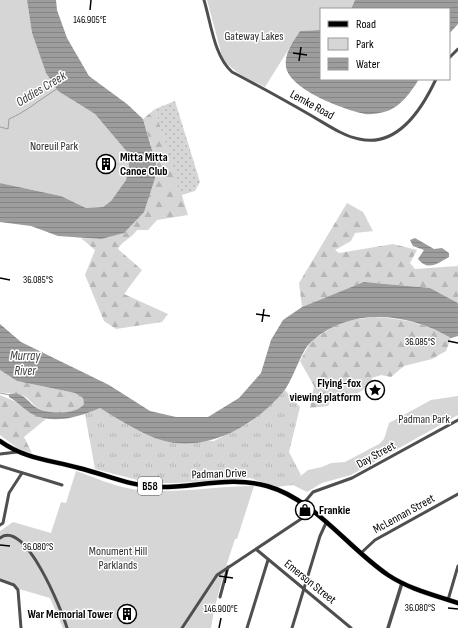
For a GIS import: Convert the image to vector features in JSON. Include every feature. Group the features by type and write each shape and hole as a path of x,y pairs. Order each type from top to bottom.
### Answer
{"main road":[{"name":"Padman Drive","path":"0,441 17,452 80,468 122,481 146,486 170,487 237,482 261,484 280,491 303,504 388,575 402,583 458,603"}],"street":[{"name":"Lemke Road","path":"204,0 216,43 225,66 232,72 358,139 382,139 397,132 408,123 435,80"},
{"path":"450,57 458,49"},
{"name":"Day Street","path":"303,504 313,492 352,478 458,420"},
{"path":"0,454 17,452"},
{"path":"0,466 62,485"},
{"path":"0,524 3,523 9,493 22,473"},
{"name":"McLennan Street","path":"361,553 375,540 458,494"},
{"path":"182,628 217,575 257,550 301,519 300,513 303,504"},
{"path":"292,628 320,536 326,523"},
{"path":"0,538 7,535 15,537 37,563 60,606 68,628"},
{"name":"Emerson Street","path":"257,550 351,628"},
{"path":"247,628 268,560"},
{"path":"448,600 458,566"},
{"path":"220,597 228,567"},
{"path":"0,580 14,584 18,590 21,628"},
{"path":"388,628 402,583"}],"green space":[{"name":"Noreuil Park","path":"0,0 27,0 32,33 46,73 58,91 95,114 128,153 129,167 126,180 111,201 103,207 86,208 61,196 0,183"},
{"name":"Gateway Lakes","path":"207,0 355,0 351,8 320,8 320,30 300,31 265,87 235,71 222,56"},
{"path":"175,101 200,182 195,191 181,195 155,109"},
{"path":"155,109 188,215 157,220 148,230 137,230 118,249 142,270 124,294 168,314 162,322 116,329 104,321 85,275 95,250 81,238 101,239 151,145 143,119"},
{"path":"347,203 363,212 373,231 355,233 351,241 335,250 339,253 393,244 417,250 410,263 415,269 458,266 458,303 430,288 365,282 302,307 299,283"},
{"path":"375,317 395,319 423,325 451,338 446,351 432,359 404,366 391,377 381,375 372,378 369,384 360,392 331,400 328,406 310,408 314,386 300,361 311,341 342,321"},
{"path":"0,370 17,381 7,393 0,392"},
{"path":"17,381 75,393 83,398 84,404 75,411 55,413 38,408 24,396 0,392 0,383"},
{"path":"285,390 300,407 289,452 301,475 293,485 276,487 250,478 176,483 149,483 95,469 85,414 100,408 158,439 214,441 249,423"},
{"path":"0,395 21,404 32,414 47,418 24,437 32,453 20,450 0,435"},
{"name":"Padman Park","path":"458,396 458,415 351,475 322,483 307,492 293,485 297,479 308,470 322,467 331,463 345,462 379,444 384,439 389,423 431,400"},
{"name":"Monument Hill Parklands","path":"76,471 118,486 147,491 177,491 254,486 237,539 235,539 224,572 215,605 211,628 63,628 50,598 19,589 13,583 0,579 0,531 13,522 51,533 61,502 66,503"}],"water":[{"path":"27,0 56,0 57,10 67,38 89,76 127,104 143,119 156,164 155,178 144,212 124,233 101,239 58,236 31,226 0,222 0,183 61,196 86,208 103,207 111,201 126,180 129,167 128,153 95,114 58,91 46,73 32,33"},
{"path":"355,0 458,0 458,24 450,33 450,8 351,8"},
{"path":"320,30 320,80 418,80 413,89 400,103 384,112 367,114 356,112 332,103 307,91 290,75 286,67 286,57 300,31"},
{"path":"415,238 434,249 442,248 449,253 449,257 433,265 425,265 418,259 424,250 413,246 410,240"},
{"name":"Murray River","path":"364,282 430,288 458,303 458,336 451,338 417,323 399,319 380,317 362,318 344,322 327,330 308,345 284,391 259,416 228,434 211,440 193,443 176,443 158,439 100,408 75,417 49,419 40,417 32,414 9,397 9,394 14,393 22,395 37,408 48,412 68,412 75,410 84,404 83,398 75,393 17,381 0,370 0,324 21,342 109,385 150,411 176,417 208,417 239,398 261,373 271,340 283,320 302,307"}],"waterway":[{"name":"Oddies Creek","path":"0,127 8,129 9,119 21,113 57,89"},
{"path":"0,393 10,395"}],"place":[{"name":"Mitta Mitta Canoe Club","path":"106,164"},
{"name":"Flying-fox viewing platform","path":"375,390"},
{"name":"Frankie","path":"305,510"},
{"name":"War Memorial Tower","path":"127,614"}]}
